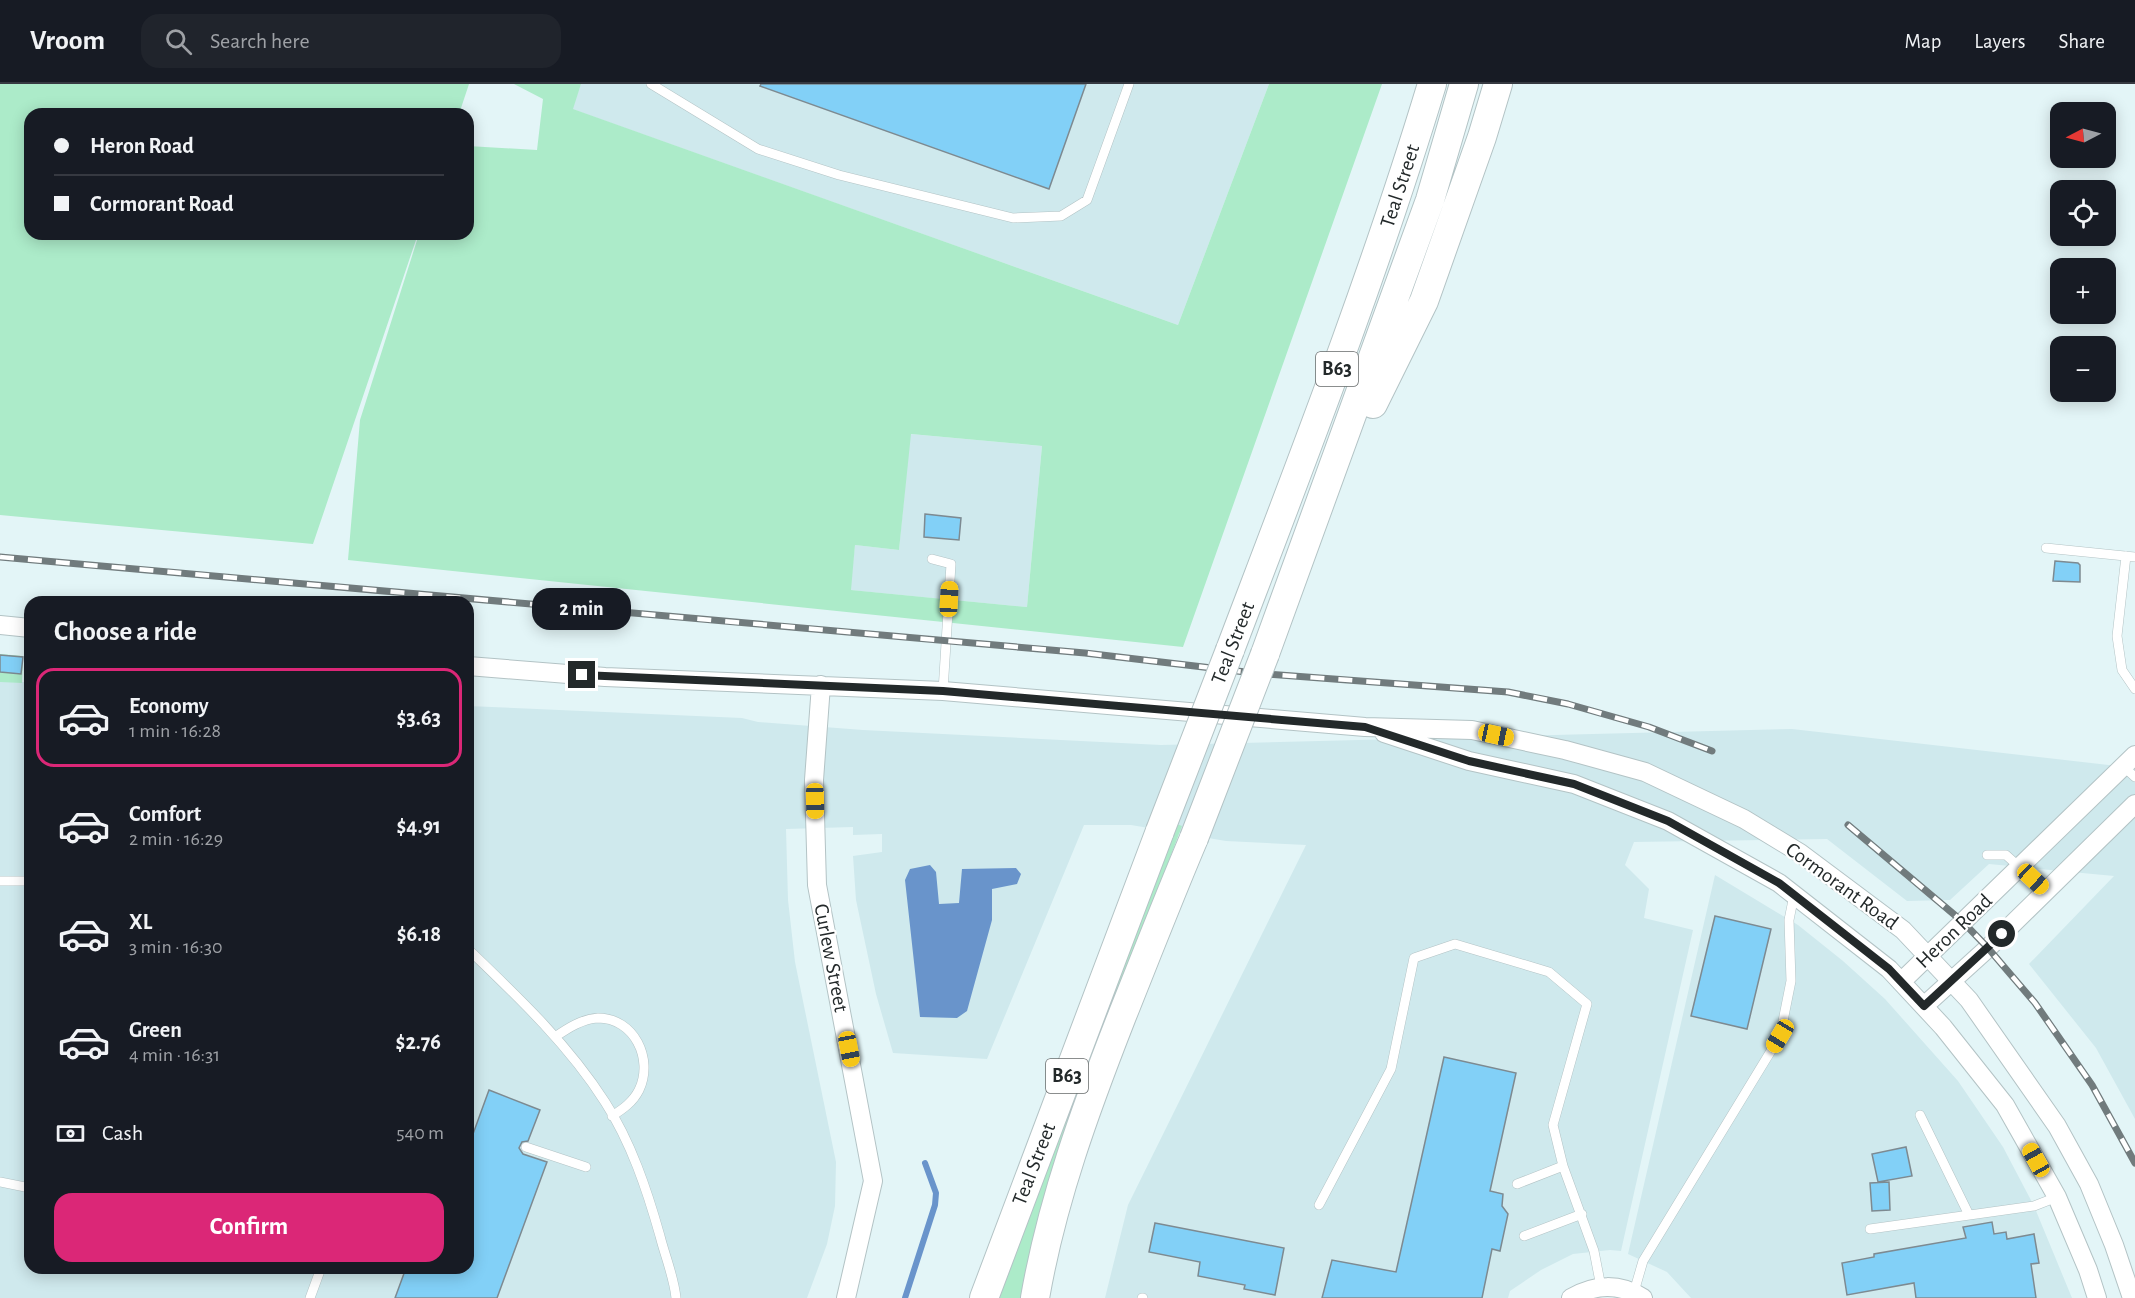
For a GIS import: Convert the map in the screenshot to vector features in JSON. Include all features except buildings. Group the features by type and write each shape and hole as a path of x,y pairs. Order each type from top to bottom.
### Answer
{"main road":[{"path":"1345,348 1413,84"},
{"name":"Teal Street","path":"984,1298 1345,348 1401,187 1432,84"},
{"name":"Teal Street","path":"1035,1298 1060,1191 1085,1111 1170,893 1194,838 1311,530 1430,200 1464,84"},
{"path":"1311,530 1424,301 1482,137 1498,84"}],"street":[{"path":"0,625 24,627"},
{"name":"Cormorant Road","path":"474,666 605,677 943,691 1365,727 1472,730 1565,750 1645,772 1744,819 1800,853 1903,930 1969,1000 2057,1126 2089,1184 2114,1245 2132,1298"},
{"name":"Curlew Street","path":"821,685 814,780 817,885 873,1181 846,1298"},
{"name":"Cormorant Road","path":"1365,727 1469,761 1574,784 1668,821 1779,883 1889,969 1943,1027 2005,1105 2057,1197 2088,1270 2097,1298"},
{"name":"Heron Road","path":"1901,982 2020,867 2131,766"},
{"name":"Heron Road","path":"1924,1006 2135,804"},
{"path":"1571,1298 1586,1290 1601,1287 1618,1287 1638,1295"}],"lane":[{"path":"651,84 758,149 838,175 1013,218 1061,216 1087,200 1128,84"},
{"path":"2046,548 2130,556 2117,636 2122,670 2135,689"},
{"path":"932,559 951,564 943,691"},
{"path":"1987,855 2006,855 2046,891"},
{"path":"0,881 24,881"},
{"path":"1638,1295 1643,1261 1780,1036 1791,981 1789,920 1794,895"},
{"path":"1319,1205 1391,1069 1414,958 1455,944 1549,972 1587,1004 1553,1125 1563,1166 1594,1251 1601,1287"},
{"path":"474,955 517,995 571,1054 605,1102 635,1162 650,1200 676,1298"},
{"path":"555,1037 572,1025 597,1018 621,1023 639,1044 645,1060 640,1089 630,1104 612,1116"},
{"path":"1920,1115 1969,1215"},
{"path":"526,1147 586,1167"},
{"path":"1517,1184 1563,1166"},
{"path":"0,1182 24,1187"},
{"path":"1870,1229 2034,1206 2057,1197"},
{"path":"1524,1236 1582,1214"},
{"path":"310,1298 319,1274"}],"shaded area":[{"path":"581,84 1269,84 1178,325 572,109"},
{"path":"910,434 1042,446 1027,607 850,590 855,545 899,550"},
{"path":"0,682 24,682 24,1274 474,1274 474,706 742,718 758,722 863,730 1161,745 1792,729 2135,768 2135,1119 2096,1048 2029,964 2114,876 1989,864 1950,900 1907,901 1827,839 1634,842 1625,865 1649,889 1644,918 1693,930 1621,1251 1573,1254 1541,1270 1510,1291 1508,1298 1105,1298 1128,1205 1306,845 1226,841 1131,825 1084,825 987,1059 893,1053 876,994 856,900 853,856 882,852 882,834 853,835 853,827 786,829 788,900 795,962 836,1162 835,1206 827,1244 807,1298 0,1298"},
{"path":"1715,875 1798,925 1843,961 1885,999 1958,1081 2003,1147 2034,1206 2072,1298 1691,1298 1667,1272 1628,1254"}],"green space":[{"path":"0,84 469,84 461,108 24,108 24,240 416,240 313,544 0,515"},
{"path":"514,84 581,84 573,109 1178,325 1269,84 1382,84 1183,647 348,560 360,420 417,240 474,240 474,146 537,150 543,99","holes":["911,434 1042,446 1027,607 851,590 855,545 899,550"]},
{"path":"0,654 23,656 22,683 0,682"},
{"path":"1174,823 1182,826 1057,1157 1025,1298 995,1298"}],"water":[{"path":"930,865 936,872 939,904 959,903 962,869 1016,868 1021,874 1017,884 992,889 992,920 967,1011 957,1018 920,1017 905,880 910,869"}],"waterway":[{"path":"905,1298 935,1205 936,1193 925,1163"}],"railway":[{"path":"0,557 441,596"},
{"path":"474,599 1085,653 1254,673 1508,692 1568,704 1649,727 1712,751"},
{"path":"1848,825 1963,922 2035,1003 2092,1085 2135,1163"}],"route":[{"path":"582,675 943,691 1365,727 1469,761 1574,784 1668,821 1779,883 1889,969 1924,1006 2002,934"}]}
